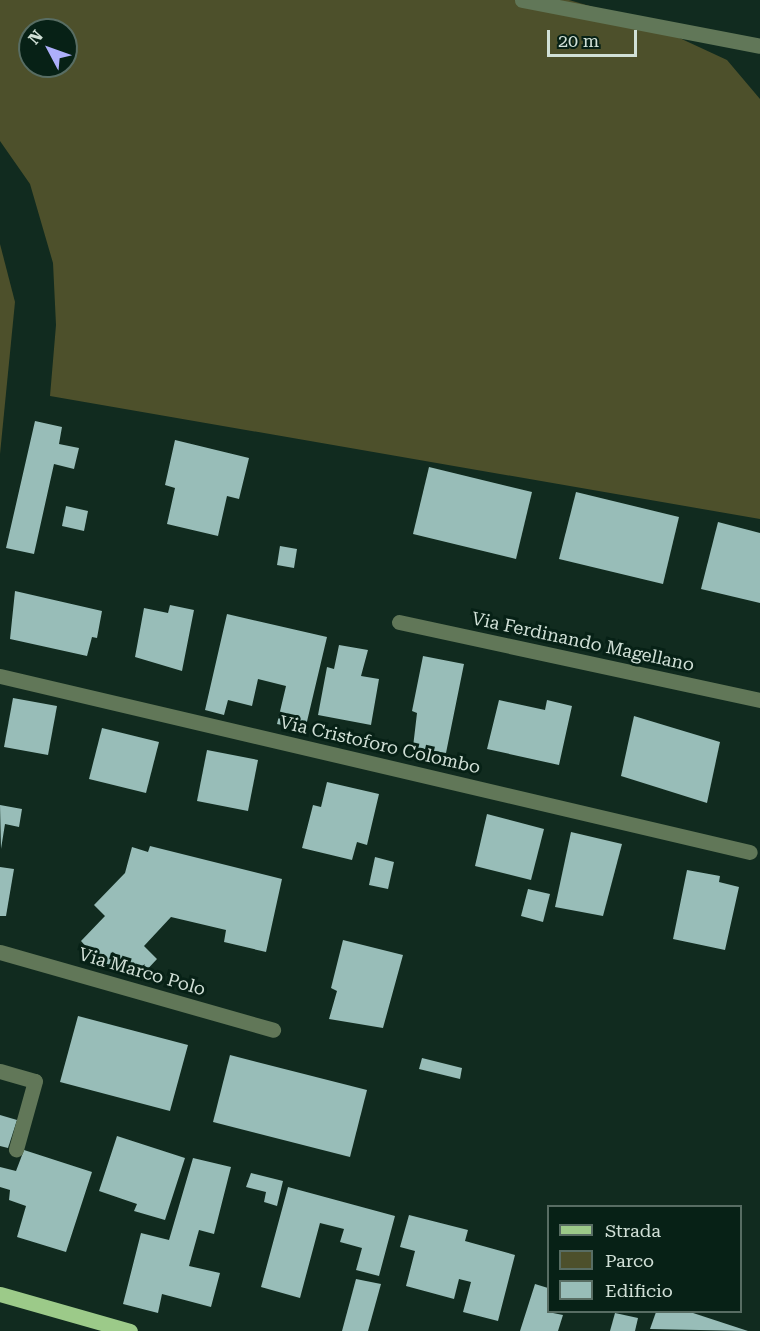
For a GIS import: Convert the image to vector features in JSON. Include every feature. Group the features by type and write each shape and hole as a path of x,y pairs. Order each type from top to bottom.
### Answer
{"main road":[{"path":"0,1294 130,1331"}],"street":[{"path":"522,0 760,46"},
{"name":"Via Ferdinando Magellano","path":"399,622 760,700"},
{"name":"Via Cristoforo Colombo","path":"0,676 750,852"},
{"name":"Via Marco Polo","path":"0,952 273,1030"},
{"path":"0,1071 35,1081 16,1149"}],"green space":[{"path":"0,0 569,0 645,22 727,60 760,99 760,519 50,396 56,325 53,263 30,184 0,141"},
{"path":"0,244 15,302 0,454"}],"building":[{"path":"35,421 62,427 59,444 79,448 74,469 54,464 34,554 6,548"},
{"path":"175,440 249,458 239,499 227,496 218,536 167,524 175,488 165,485"},
{"path":"429,467 532,492 516,559 413,534"},
{"path":"576,492 679,517 663,584 559,559"},
{"path":"66,506 88,511 84,531 62,526"},
{"path":"718,522 760,533 760,603 701,589"},
{"path":"280,546 297,549 294,568 277,565"},
{"path":"15,591 102,611 97,638 92,637 87,656 10,639"},
{"path":"170,605 194,610 182,671 135,657 144,608 168,613"},
{"path":"227,614 327,637 305,730 277,724 286,686 258,679 252,706 228,700 224,715 205,710"},
{"path":"339,645 368,650 361,676 379,679 371,725 318,715 327,667 334,669"},
{"path":"423,656 464,664 446,753 413,747 417,713 412,711"},
{"path":"13,698 57,706 48,755 4,747"},
{"path":"499,700 545,710 547,700 572,706 559,765 487,749"},
{"path":"634,716 720,742 707,803 621,776"},
{"path":"102,728 159,742 146,793 89,779"},
{"path":"207,750 258,760 248,811 197,801"},
{"path":"327,782 379,794 367,845 357,842 352,860 302,848 313,805 321,807"},
{"path":"0,805 22,809 19,827 5,824 1,849"},
{"path":"487,814 544,829 531,880 475,866"},
{"path":"571,832 622,844 603,916 555,907"},
{"path":"150,846 282,879 266,952 224,942 226,930 171,917 144,946 157,959 143,974 104,967 81,941 105,916 94,905 125,873 132,847 148,852"},
{"path":"375,857 394,862 388,889 369,885"},
{"path":"0,867 14,869 6,916 0,916"},
{"path":"687,870 720,876 719,882 739,887 725,950 673,939"},
{"path":"528,889 550,894 543,922 521,916"},
{"path":"343,940 403,955 383,1028 329,1019 337,991 331,988"},
{"path":"78,1016 188,1045 170,1111 60,1082"},
{"path":"230,1055 367,1090 350,1157 213,1122"},
{"path":"422,1058 462,1068 460,1079 419,1069"},
{"path":"0,1115 17,1120 8,1148 0,1146"},
{"path":"117,1136 185,1158 165,1220 134,1211 137,1204 99,1191"},
{"path":"24,1150 92,1172 66,1252 17,1237 26,1206 9,1200 10,1190 0,1187 0,1167 16,1171"},
{"path":"193,1158 231,1167 214,1234 199,1230 189,1266 220,1273 211,1307 162,1294 158,1313 123,1304 141,1233 169,1240"},
{"path":"251,1173 283,1181 277,1206 264,1202 266,1192 246,1187"},
{"path":"288,1187 395,1216 379,1276 356,1270 362,1248 340,1242 344,1229 320,1223 300,1298 261,1287"},
{"path":"409,1215 468,1230 465,1241 515,1255 498,1321 463,1312 471,1282 459,1279 454,1299 406,1286 415,1251 400,1247"},
{"path":"356,1279 381,1284 368,1331 342,1331"},
{"path":"535,1284 547,1288 547,1313 563,1315 558,1331 520,1331"},
{"path":"615,1313 638,1318 635,1331 610,1331"},
{"path":"656,1313 693,1313 748,1331 650,1329"}]}
